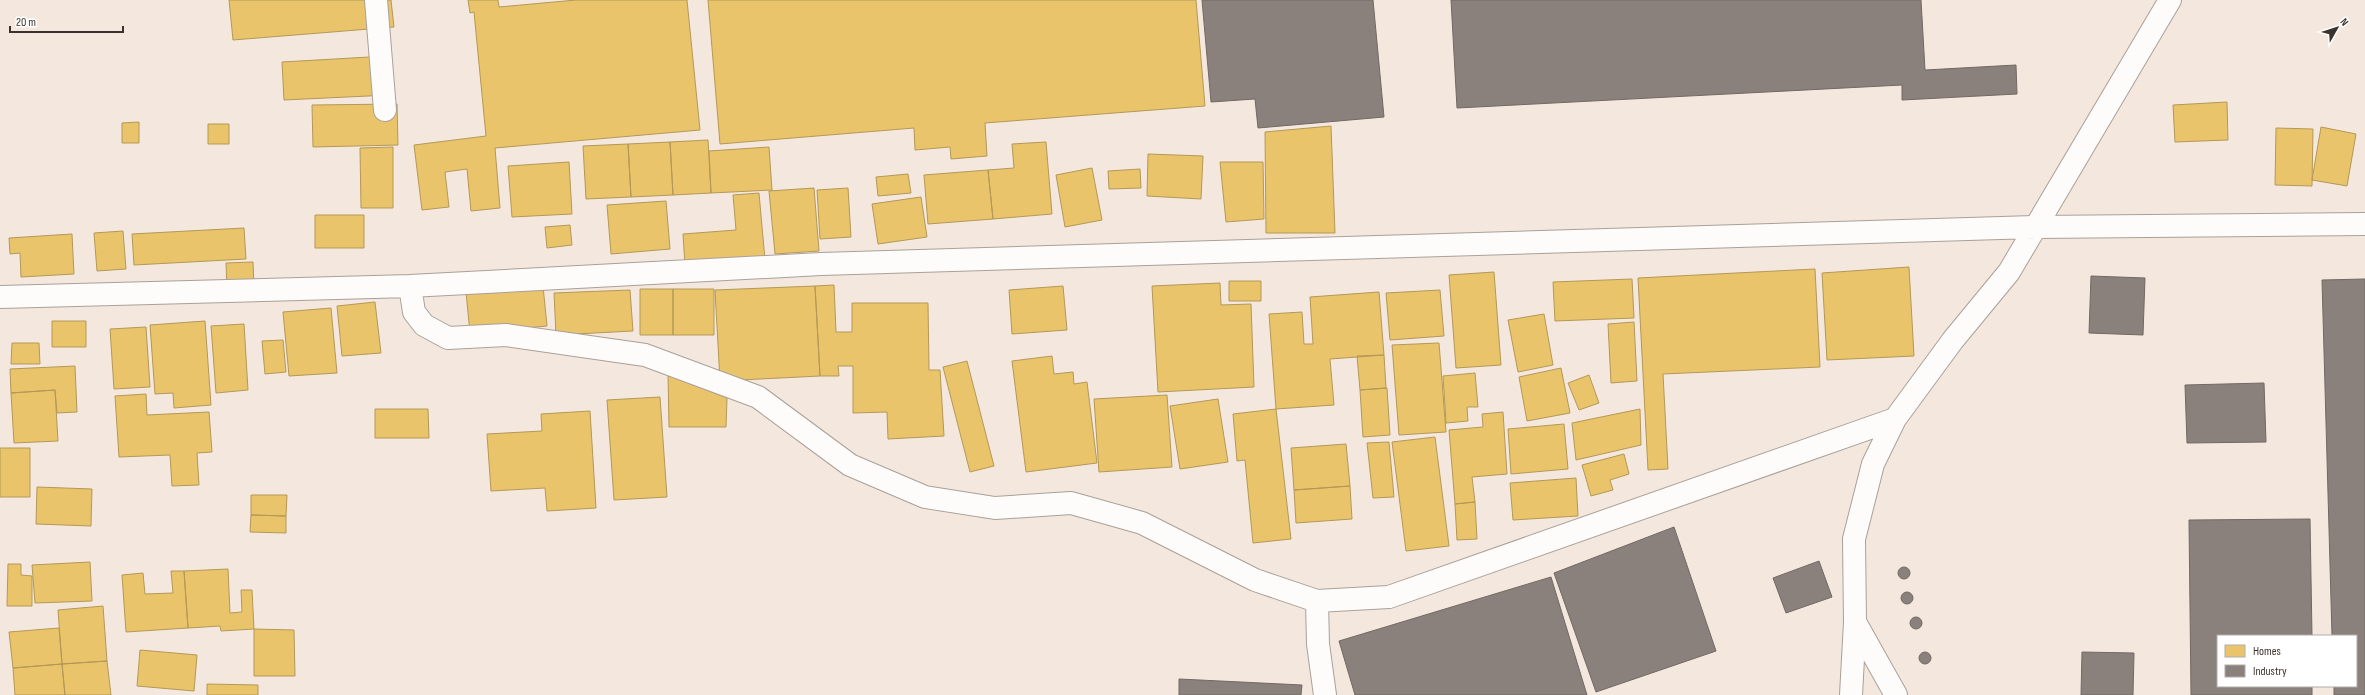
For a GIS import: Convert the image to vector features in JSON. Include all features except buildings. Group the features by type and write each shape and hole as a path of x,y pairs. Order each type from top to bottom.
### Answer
{"street":[{"path":"376,0 385,110"},
{"path":"1851,695 1855,622 1854,539 1874,464 1895,419 1953,340 2009,272 2170,0"},
{"path":"0,297 410,286 829,264 2036,228 2365,224"},
{"path":"410,286 414,312 424,324 448,338 506,335 645,355 758,397 850,465 925,497 995,508 1071,503 1142,522 1255,580 1318,601 1389,598 1895,419"},
{"path":"1318,601 1318,644 1325,695"},
{"path":"1855,622 1896,695"}]}
